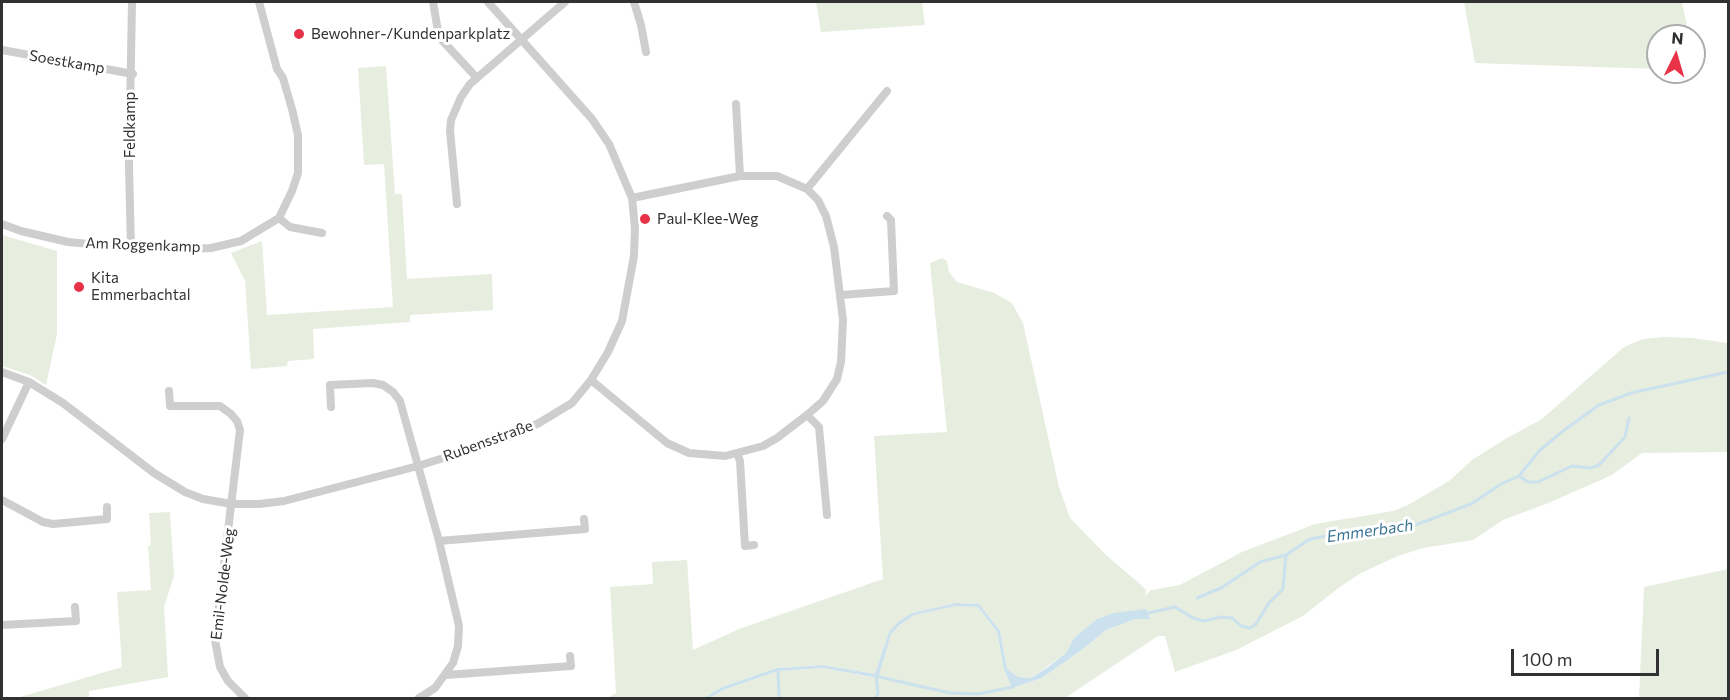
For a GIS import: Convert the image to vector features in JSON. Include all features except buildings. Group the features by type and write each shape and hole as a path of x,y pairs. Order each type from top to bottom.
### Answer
{"street":[{"name":"Feldkamp","path":"131,248 132,2"},
{"path":"259,2 292,109 297,135 298,173 279,218 290,227 322,233"},
{"path":"433,2 439,37 477,78"},
{"name":"Rubensstraße","path":"2,372 29,382 63,403 154,473 185,492 203,499 232,504 284,501 418,466 504,439 539,423 572,403 591,380 608,352 622,321 634,256 636,228 632,198 609,144 592,119 488,2"},
{"path":"457,204 451,154 451,120 461,97 477,78 565,2"},
{"path":"634,2 642,25 646,52"},
{"name":"Soestkamp","path":"2,50 132,74"},
{"path":"807,189 886,91"},
{"path":"736,104 740,176"},
{"path":"591,380 667,443 689,453 725,456 763,446 777,438 823,401 837,379 843,345 841,295 834,247 826,216 818,200 807,189 777,176 740,176 632,198"},
{"path":"841,295 894,291 891,220 887,216"},
{"name":"Am Roggenkamp","path":"2,224 68,242 131,248 189,249 231,244 247,238 279,218"},
{"path":"2,439 29,382"},
{"path":"331,407 330,385 373,383 388,388 400,401 439,541 459,626 456,655 446,675 435,688 419,699"},
{"path":"169,391 170,406 220,406 237,420 240,430 232,504"},
{"path":"807,415 819,427 827,515"},
{"path":"737,453 740,461 745,546 753,545"},
{"path":"2,500 43,522 53,524 107,519 107,507"},
{"name":"Emil-Nolde-Weg","path":"232,504 214,640 220,667 235,695 245,699"},
{"path":"439,541 585,529 584,519"},
{"path":"2,625 76,621 75,607"},
{"path":"446,675 571,666 570,656"}],"shaded area":[{"path":"816,2 922,2 925,25 821,32"},
{"path":"1464,2 1682,2 1687,24 1646,24 1646,69 1475,63"},
{"path":"386,66 395,194 402,194 407,279 492,274 493,310 410,315 410,322 313,329 314,359 288,361 287,366 251,369 245,281 231,253 262,241 267,315 393,307 384,164 364,165 358,68"},
{"path":"2,235 57,251 57,334 46,385 30,375 2,366"},
{"path":"942,258 947,261 949,272 957,282 994,293 1012,303 1023,323 1059,487 1070,518 1107,556 1146,590 1145,596 1151,590 1180,585 1242,552 1315,524 1393,511 1408,505 1449,481 1472,460 1542,419 1624,347 1643,339 1692,338 1728,343 1728,452 1642,453 1612,475 1503,520 1473,540 1423,548 1398,556 1361,573 1303,616 1236,650 1175,672 1165,636 1158,636 1065,698 709,698 723,690 778,671 823,668 893,681 878,675 891,633 913,615 956,606 978,607 997,632 1004,669 1012,688 1042,678 1106,630 1136,619 1149,619 1146,610 1074,638 1066,653 1031,678 1018,677 1007,669 1000,631 979,604 956,603 912,613 889,632 875,674 823,665 777,668 722,687 704,698 607,698 616,693 610,587 653,584 652,562 687,560 693,650 739,629 883,579 874,436 947,432 930,263"},
{"path":"170,512 174,576 164,607 168,677 89,691 89,698 17,698 122,667 117,592 151,590 148,546 151,545 149,513"},
{"path":"1728,569 1728,698 1639,698 1644,587"}],"water":[{"path":"956,603 979,604 1000,631 1007,669 1018,677 1031,678 1048,667 1066,653 1074,638 1097,619 1114,613 1146,609 1150,619 1136,619 1106,630 1042,678 1012,688 1004,669 997,632 978,607 956,606 914,615 900,625 891,634 878,678 823,668 778,671 704,698 722,687 777,668 823,665 875,674 889,632 898,622 912,613"}],"waterway":[{"name":"Emmerbach","path":"1144,614 1175,607 1193,618 1204,621 1221,617 1232,618 1241,626 1250,628 1256,624 1269,603 1283,589 1286,555 1310,539 1337,534 1373,534 1410,527 1471,504 1501,484 1519,476 1540,450 1599,405 1631,393 1728,372"},
{"name":"Emmerbach","path":"1519,476 1528,482 1538,482 1572,466 1591,468 1599,465 1625,437 1629,418"},
{"name":"Emmerbach","path":"1197,598 1221,588 1260,562 1286,555"},
{"path":"778,670 779,698"},
{"path":"875,676 950,693 978,694 1013,687"},
{"path":"876,676 878,693 876,698"}],"place":[{"name":"Bewohner-/Kundenparkplatz","path":"299,34"},
{"name":"Paul-Klee-Weg","path":"645,219"},
{"name":"Kita Emmerbachtal","path":"79,287"}]}
